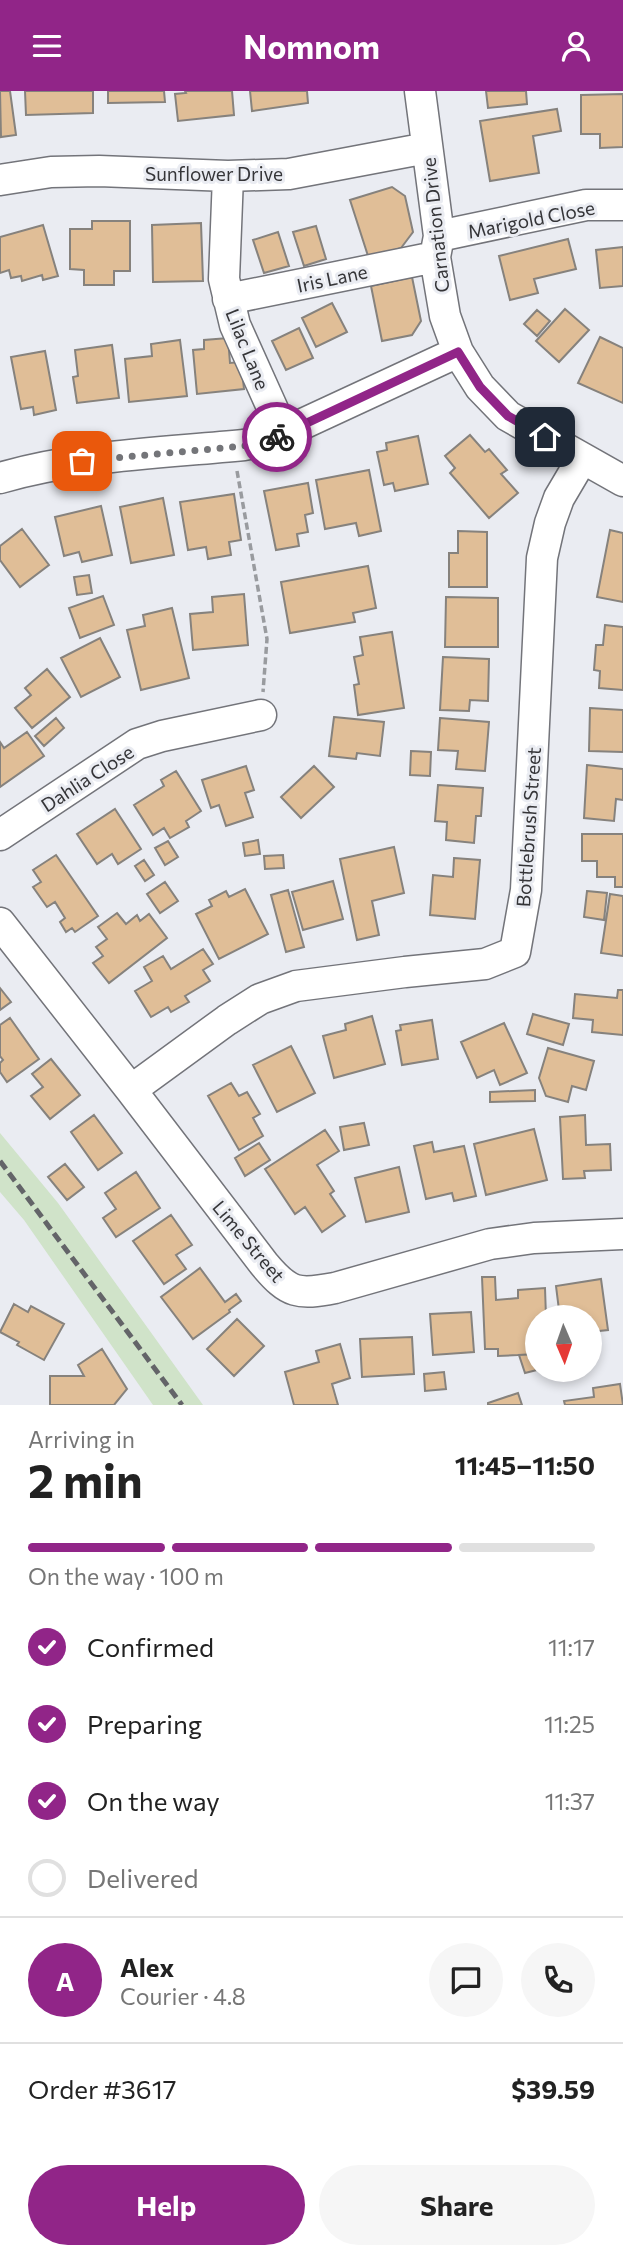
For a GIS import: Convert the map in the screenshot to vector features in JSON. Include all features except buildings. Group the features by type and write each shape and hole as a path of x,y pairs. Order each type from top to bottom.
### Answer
{"street":[{"name":"Carnation Drive","path":"420,91 445,316 458,352 480,387 508,416 623,481"},
{"name":"Sunflower Drive","path":"0,180 51,172 99,171 228,176 289,174 427,148"},
{"name":"Lilac Lane","path":"228,176 224,279 228,299 235,325 284,434"},
{"name":"Marigold Close","path":"437,246 586,205 623,205"},
{"name":"Iris Lane","path":"228,299 437,246"},
{"path":"0,478 35,468 82,461 232,447 266,441 458,352"},
{"name":"Bottlebrush Street","path":"131,1090 260,999 296,986 485,964 515,952 526,890 542,558 559,498 582,459"},
{"name":"Dahlia Close","path":"0,835 137,744 261,715"},
{"name":"Lime Street","path":"0,923 264,1265 294,1291 314,1292 335,1288 490,1244 534,1238 623,1234"}],"path":[{"path":"232,447 267,639 261,715"}],"green space":[{"path":"0,1133 58,1203 203,1405 153,1405 24,1220 0,1192"}],"railway":[{"path":"0,1161 182,1405"}],"way so far":[{"path":"82,461 244,446 277,437"}],"route":[{"path":"277,437 458,352 480,387 508,416 545,437"}]}
